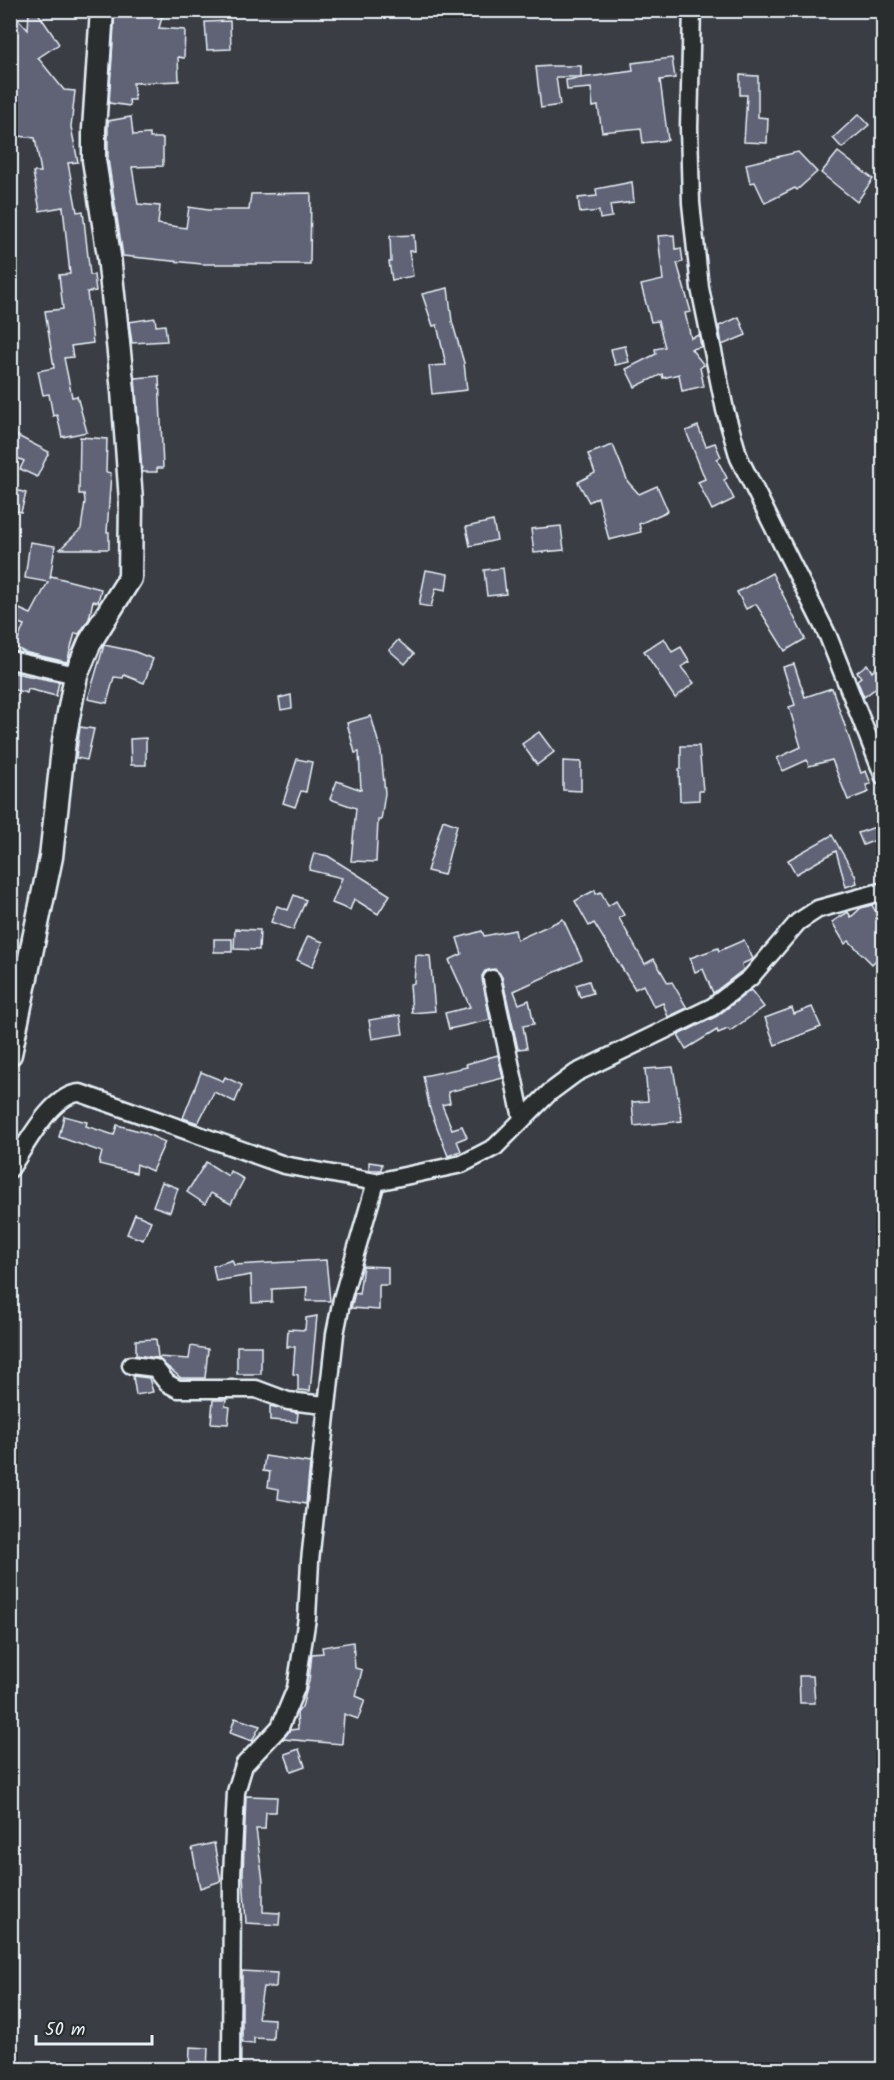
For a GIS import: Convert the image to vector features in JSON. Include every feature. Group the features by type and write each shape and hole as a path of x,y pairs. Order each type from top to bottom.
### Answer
{"street":[{"path":"10,1054 17,993 51,857 64,740 76,675 90,642 130,578 132,549 123,391 109,256 94,160 102,10"},
{"path":"692,10 689,127 691,203 700,288 725,410 739,458 828,636 884,777"},
{"path":"10,660 76,675"},
{"path":"10,1169 53,1107 71,1093 80,1093 284,1165 376,1182 462,1164 495,1147 522,1118 576,1073 712,1007 750,978 798,922 809,914 818,909 884,891"},
{"path":"492,978 522,1118"},
{"path":"231,2070 232,1875 236,1792 244,1765 280,1727 296,1688 307,1618 310,1561 326,1405 342,1299 376,1182"},
{"path":"131,1365 158,1370 167,1383 178,1389 256,1389 288,1401 326,1405"}],"building":[{"path":"10,10 28,30 29,10 36,10 59,44 38,58 64,90 75,91 71,127 78,162 68,163 77,212 83,211 90,275 94,275 96,291 87,292 93,343 71,346 73,357 64,358 72,397 77,396 87,432 62,437 57,415 53,416 49,394 43,395 38,371 54,368 45,311 63,309 59,275 70,274 63,207 40,211 33,172 41,172 35,138 10,135"},
{"path":"115,10 164,10 159,28 185,30 184,58 178,57 179,81 133,83 135,100 129,100 130,106 109,103"},
{"path":"230,21 231,49 207,50 205,22"},
{"path":"672,58 675,78 660,80 668,140 643,143 641,128 602,132 598,106 593,107 591,88 567,90 566,80 633,71 632,63"},
{"path":"581,66 581,77 556,77 560,105 541,108 536,67"},
{"path":"740,75 758,76 758,117 768,118 767,143 744,142 747,95 740,95"},
{"path":"859,114 869,125 842,148 833,138"},
{"path":"131,117 133,135 150,134 150,138 163,138 163,166 132,167 138,204 160,206 158,224 186,228 189,207 208,210 249,210 251,194 311,193 310,264 202,264 123,256 108,159 108,121"},
{"path":"798,152 817,172 797,190 795,188 765,203 755,182 750,183 746,164"},
{"path":"838,152 873,179 857,202 821,173"},
{"path":"632,182 634,202 610,205 612,217 600,219 599,211 580,213 578,198 597,196 596,189"},
{"path":"414,235 415,251 409,251 413,276 392,280 389,262 391,262 390,236"},
{"path":"674,235 675,249 681,248 683,262 677,263 691,312 685,313 691,338 699,335 701,347 691,349 704,365 700,368 704,386 682,391 679,374 663,378 662,374 635,387 626,369 656,354 655,349 665,347 658,321 651,322 641,285 663,280 658,236"},
{"path":"448,288 452,321 464,363 467,390 432,394 429,366 446,365 437,325 433,326 422,294"},
{"path":"739,317 746,335 722,345 719,326"},
{"path":"155,318 156,326 165,325 167,341 132,343 129,322"},
{"path":"625,346 629,362 615,365 611,349"},
{"path":"159,376 163,468 157,468 157,472 142,472 135,378"},
{"path":"698,426 706,446 715,443 721,457 717,459 727,478 724,480 734,499 712,510 698,482 705,479 686,431"},
{"path":"10,432 49,452 37,477 20,469 24,461 10,455"},
{"path":"80,437 107,439 106,472 111,473 107,532 109,532 109,549 60,549 81,529 85,501 84,494 79,494"},
{"path":"613,445 628,482 639,494 657,486 668,511 639,524 641,532 609,540 598,497 589,502 578,482 595,473 588,454"},
{"path":"10,488 26,493 21,512 10,509"},
{"path":"493,521 497,540 470,546 466,527"},
{"path":"561,526 564,550 534,553 531,529"},
{"path":"30,542 55,546 50,579 51,576 101,589 98,602 93,601 89,619 79,634 75,633 67,662 24,652 15,647 24,625 10,620 10,605 31,614 48,582 25,578"},
{"path":"503,568 506,594 487,596 484,570"},
{"path":"426,570 448,574 446,590 436,588 431,607 419,605"},
{"path":"772,573 805,639 785,651 756,604 746,609 737,592"},
{"path":"664,638 672,652 681,647 690,662 681,667 694,683 675,698 644,651"},
{"path":"398,640 414,654 405,664 389,650"},
{"path":"104,645 133,651 153,659 144,683 124,675 123,678 114,677 107,703 88,699"},
{"path":"794,664 805,697 832,688 861,773 866,771 871,784 866,785 869,792 848,800 832,760 809,766 807,760 783,771 777,758 801,747 789,707 795,705 783,667"},
{"path":"867,664 872,672 875,669 884,682 864,697 857,680 861,677 857,672"},
{"path":"10,672 59,682 56,696 28,689 27,693 11,689"},
{"path":"291,695 292,708 281,710 279,698"},
{"path":"371,716 381,752 385,793 381,820 378,820 376,862 351,861 356,808 330,799 337,781 361,790 359,752 355,753 347,723"},
{"path":"80,727 94,729 87,760 76,758"},
{"path":"539,732 554,752 537,765 522,744"},
{"path":"146,738 146,765 131,765 130,739"},
{"path":"681,746 699,746 703,791 699,791 699,800 680,801"},
{"path":"297,759 312,762 306,792 301,791 295,807 283,803"},
{"path":"563,761 581,762 581,791 563,790"},
{"path":"443,820 457,825 444,875 427,871"},
{"path":"884,824 884,837 863,845 858,833"},
{"path":"832,835 855,875 857,883 846,887 836,851 796,874 788,860"},
{"path":"314,853 328,856 390,895 378,914 354,899 350,910 332,903 342,878 309,870"},
{"path":"595,890 596,894 601,892 608,906 616,901 624,915 619,918 645,964 654,959 668,983 672,982 687,1008 668,1017 663,1003 654,1007 643,985 635,989 594,923 589,926 575,901"},
{"path":"294,895 306,900 293,930 271,922 277,906 288,910"},
{"path":"872,905 879,918 884,916 884,952 872,964 849,941 845,944 832,922 848,912 851,917 861,908"},
{"path":"563,919 582,960 514,991 519,1004 529,1000 534,1024 523,1026 527,1048 518,1049 502,977 495,969 485,971 482,976 490,1020 449,1029 445,1013 470,1007 449,960 462,954 457,938 482,931 484,936 515,930 517,940"},
{"path":"235,929 260,930 259,950 234,949"},
{"path":"308,936 323,942 312,967 297,960"},
{"path":"214,939 232,939 232,952 214,952"},
{"path":"744,940 753,959 742,964 743,970 713,993 703,969 695,972 690,958 718,948 719,951"},
{"path":"416,955 430,956 435,1011 412,1013 410,984 414,983"},
{"path":"589,981 593,993 580,997 576,985"},
{"path":"751,990 764,1007 730,1031 728,1029 718,1033 717,1030 686,1049 678,1035 717,1016"},
{"path":"812,1007 821,1027 775,1045 765,1018 792,1008 794,1014"},
{"path":"400,1015 403,1034 372,1039 369,1020"},
{"path":"498,1055 503,1078 448,1092 450,1103 442,1105 452,1129 462,1126 467,1137 457,1141 461,1151 448,1156 430,1109 423,1076 467,1067 466,1064"},
{"path":"673,1067 682,1121 634,1126 632,1102 648,1101 645,1069"},
{"path":"201,1072 223,1081 225,1077 242,1085 235,1102 214,1092 198,1123 183,1118"},
{"path":"64,1116 87,1122 86,1126 114,1135 117,1125 143,1132 165,1142 152,1171 137,1164 136,1173 99,1164 102,1152 59,1137"},
{"path":"206,1162 228,1176 230,1171 244,1179 231,1204 211,1193 205,1204 187,1192"},
{"path":"369,1162 382,1164 381,1170 369,1170"},
{"path":"162,1182 178,1188 170,1212 153,1206"},
{"path":"135,1214 151,1221 143,1240 127,1234"},
{"path":"232,1260 234,1265 326,1260 330,1301 306,1301 307,1287 272,1289 272,1302 252,1303 251,1275 216,1281 213,1266"},
{"path":"363,1266 388,1267 388,1285 379,1285 379,1310 351,1308 355,1293 359,1294"},
{"path":"317,1316 310,1391 298,1390 298,1375 293,1374 295,1347 287,1347 288,1329 305,1330 306,1318"},
{"path":"156,1339 158,1357 189,1359 191,1346 208,1349 205,1378 181,1378 157,1358 136,1355 136,1340"},
{"path":"237,1346 261,1346 261,1374 237,1374"},
{"path":"133,1376 149,1378 153,1392 136,1395"},
{"path":"213,1400 226,1400 225,1406 230,1407 228,1424 211,1423"},
{"path":"270,1406 298,1413 297,1422 270,1420"},
{"path":"265,1456 310,1463 306,1504 278,1499 279,1489 268,1487 270,1472 263,1471"},
{"path":"353,1642 355,1668 362,1670 356,1696 365,1700 358,1719 344,1714 342,1744 283,1739 290,1730 298,1729 297,1713 302,1707 309,1681 312,1654 323,1653 322,1647"},
{"path":"799,1676 813,1676 815,1703 800,1703"},
{"path":"235,1718 260,1726 252,1741 230,1733"},
{"path":"299,1749 305,1766 291,1771 285,1754"},
{"path":"246,1796 277,1797 276,1812 266,1812 265,1829 256,1829 263,1881 263,1912 280,1913 279,1925 246,1923 243,1874"},
{"path":"214,1843 221,1881 200,1888 192,1848"},
{"path":"242,1971 277,1973 276,1987 263,1987 258,2018 274,2019 273,2039 254,2038 254,2044 242,2043"},
{"path":"190,2047 208,2048 207,2070 189,2070"}]}
